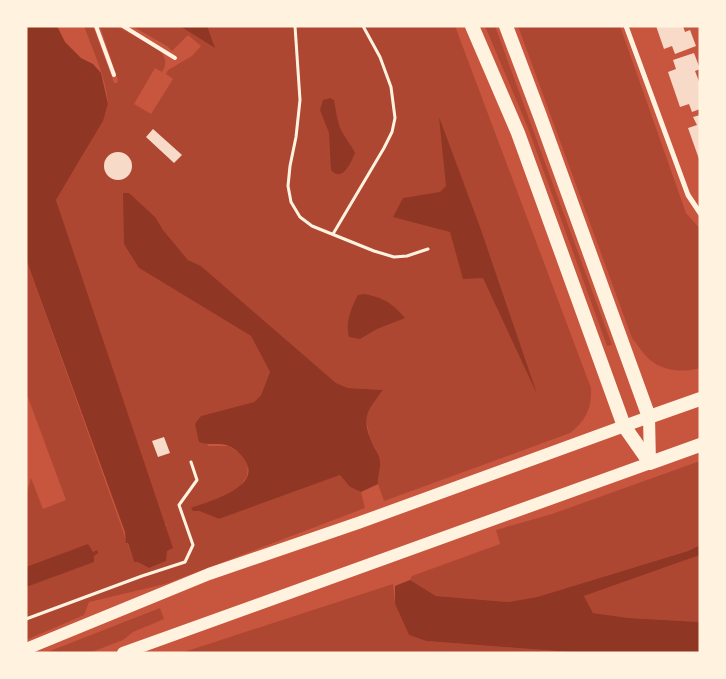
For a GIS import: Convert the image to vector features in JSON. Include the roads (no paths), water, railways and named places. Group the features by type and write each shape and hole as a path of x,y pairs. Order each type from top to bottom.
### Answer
{"highway":[{"path":"472,26 518,133 624,426 650,463 700,445"},
{"path":"506,26 649,417 700,399"}],"main road":[{"path":"26,648 209,574 358,523 649,417 650,463 123,653"}],"street":[{"path":"626,26 688,195 700,213"}],"lane":[{"path":"96,26 114,76"},
{"path":"123,26 175,58"}]}
